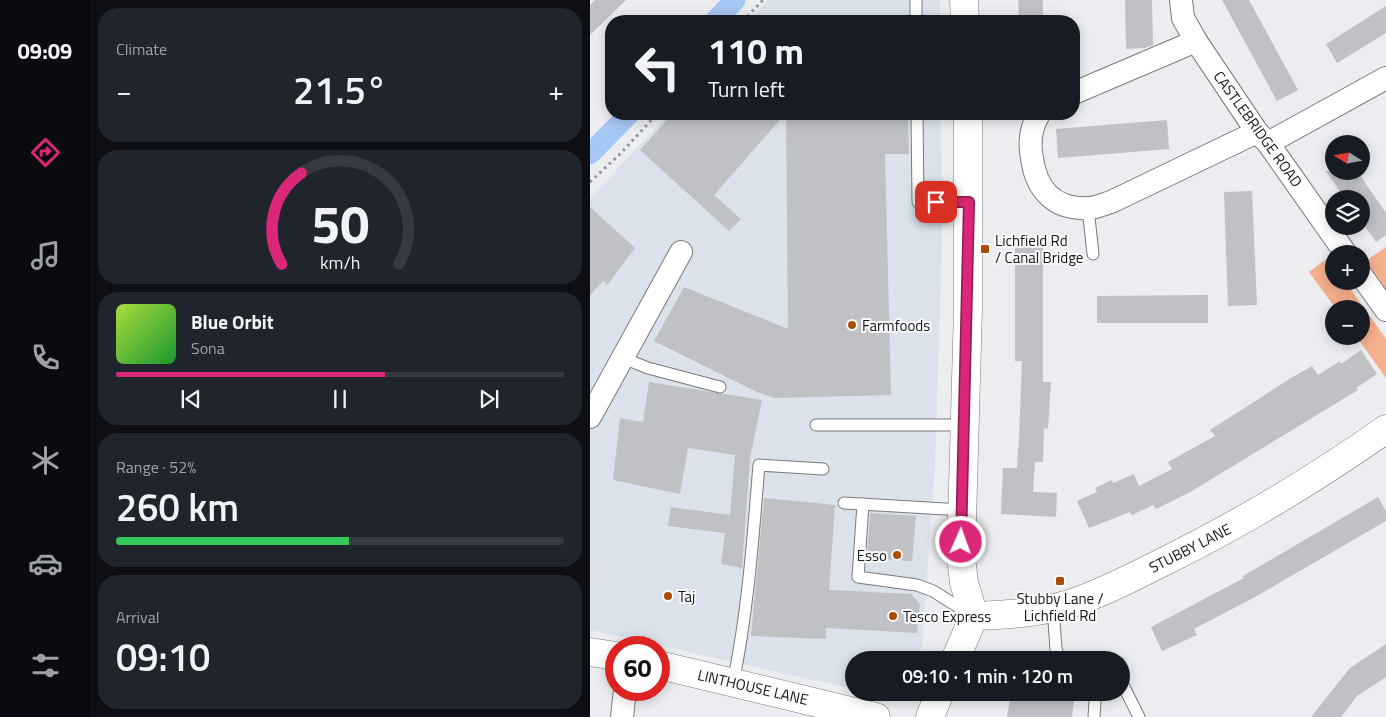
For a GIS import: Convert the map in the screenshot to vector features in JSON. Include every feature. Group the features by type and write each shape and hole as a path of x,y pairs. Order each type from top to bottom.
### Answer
{"street":[{"path":"964,0 965,15"},
{"name":"CASTLEBRIDGE ROAD","path":"1181,0 1183,18 1196,41 1340,245"},
{"path":"1080,90 1196,41"},
{"path":"1035,120 1031,151 1034,174 1041,189 1054,200 1088,208 1110,202 1262,137 1386,78"},
{"path":"959,651 974,616 964,584 961,557 969,202 968,120"},
{"path":"590,417 681,252"},
{"path":"1370,288 1386,310"},
{"name":"STUBBY LANE","path":"974,616 1006,615 1072,603 1143,572 1228,530 1338,463 1386,429"},
{"path":"590,652 605,654"},
{"name":"LINTHOUSE LANE","path":"670,668 876,717"},
{"path":"622,717 624,701"},
{"path":"930,717 936,701"}],"lane":[{"path":"916,0 916,15"},
{"path":"917,120 918,202 969,202"},
{"path":"1088,208 1093,254"},
{"path":"623,358 648,368 720,387"},
{"path":"816,425 964,425"},
{"path":"733,683 743,636 759,465 823,468"},
{"path":"844,503 962,510"},
{"path":"863,504 858,576 917,584 933,591 974,616"},
{"path":"1053,607 1057,651"},
{"path":"1130,698 1139,717"},
{"path":"1094,717 1095,701"}],"path":[{"path":"750,15 764,0"},
{"path":"590,182 652,120"}],"shaded area":[{"path":"768,0 940,0 940,15 754,15"},
{"path":"662,120 941,120 942,243 935,467 922,646 919,651 845,651 845,687 670,648 670,636 617,636 590,630 590,199"},
{"path":"1386,247 1386,290 1370,267 1370,258"},
{"path":"1325,260 1325,290 1351,290 1358,300 1329,300 1309,272"},
{"path":"1370,316 1386,339 1386,378 1362,345 1370,345"}],"building":[{"path":"595,0 626,0 611,15 605,15 605,20 590,35 590,5"},
{"path":"1018,0 1043,0 1043,15 1019,15"},
{"path":"1125,0 1152,0 1153,45 1145,48 1126,49"},
{"path":"1222,0 1249,0 1298,90 1277,101"},
{"path":"1386,6 1386,33 1337,63 1326,44"},
{"path":"667,120 780,120 714,195 741,219 729,231 640,150"},
{"path":"786,120 908,120 909,154 885,154 891,395 775,398 757,392 654,341 684,287 788,329"},
{"path":"1167,120 1169,149 1058,158 1056,129"},
{"path":"1332,180 1363,180 1386,213 1386,235 1376,242 1370,234 1370,190 1339,190"},
{"path":"1252,191 1257,305 1228,306 1224,192"},
{"path":"590,207 635,248 607,285 603,281 590,295"},
{"path":"1015,247 1043,247 1043,382 1051,382 1048,429 1044,428 1043,462 1035,462 1033,492 1057,493 1056,517 1001,514 1003,468 1017,468 1019,438 1022,361 1015,361"},
{"path":"1208,295 1208,323 1097,323 1097,296"},
{"path":"1361,350 1377,374 1356,388 1358,390 1192,491 1156,509 1153,505 1132,515 1130,512 1089,528 1077,501 1097,492 1095,488 1112,480 1113,483 1134,474 1139,486 1172,469 1168,462 1215,436 1210,430 1291,378 1312,366 1318,375 1340,361 1341,364"},
{"path":"649,382 762,400 750,458 742,568 721,564 725,533 668,526 671,507 730,515 735,455 688,448 680,494 613,480 620,418 643,422"},
{"path":"1378,497 1386,511 1386,521 1255,597 1194,629 1197,635 1162,651 1151,627 1244,578 1243,576"},
{"path":"764,498 835,505 829,590 911,594 920,604 917,633 826,628 826,639 751,636"},
{"path":"870,513 916,516 912,561 867,558"},
{"path":"1386,644 1386,677 1357,696 1341,717 1311,717 1350,668"},
{"path":"1010,701 1074,701 1072,717 1007,717"}],"waterway":[{"path":"721,15 735,0"},
{"path":"590,154 623,120"}],"place":[{"name":"Lichfield Rd / Canal Bridge","path":"985,249"},
{"name":"Farmfoods","path":"852,325"},
{"name":"Esso","path":"897,555"},
{"name":"Stubby Lane / Lichfield Rd","path":"1060,581"},
{"name":"Taj","path":"668,596"},
{"name":"Tesco Express","path":"893,616"}],"route":[{"path":"936,202 969,202 968,309 961,542"}]}
